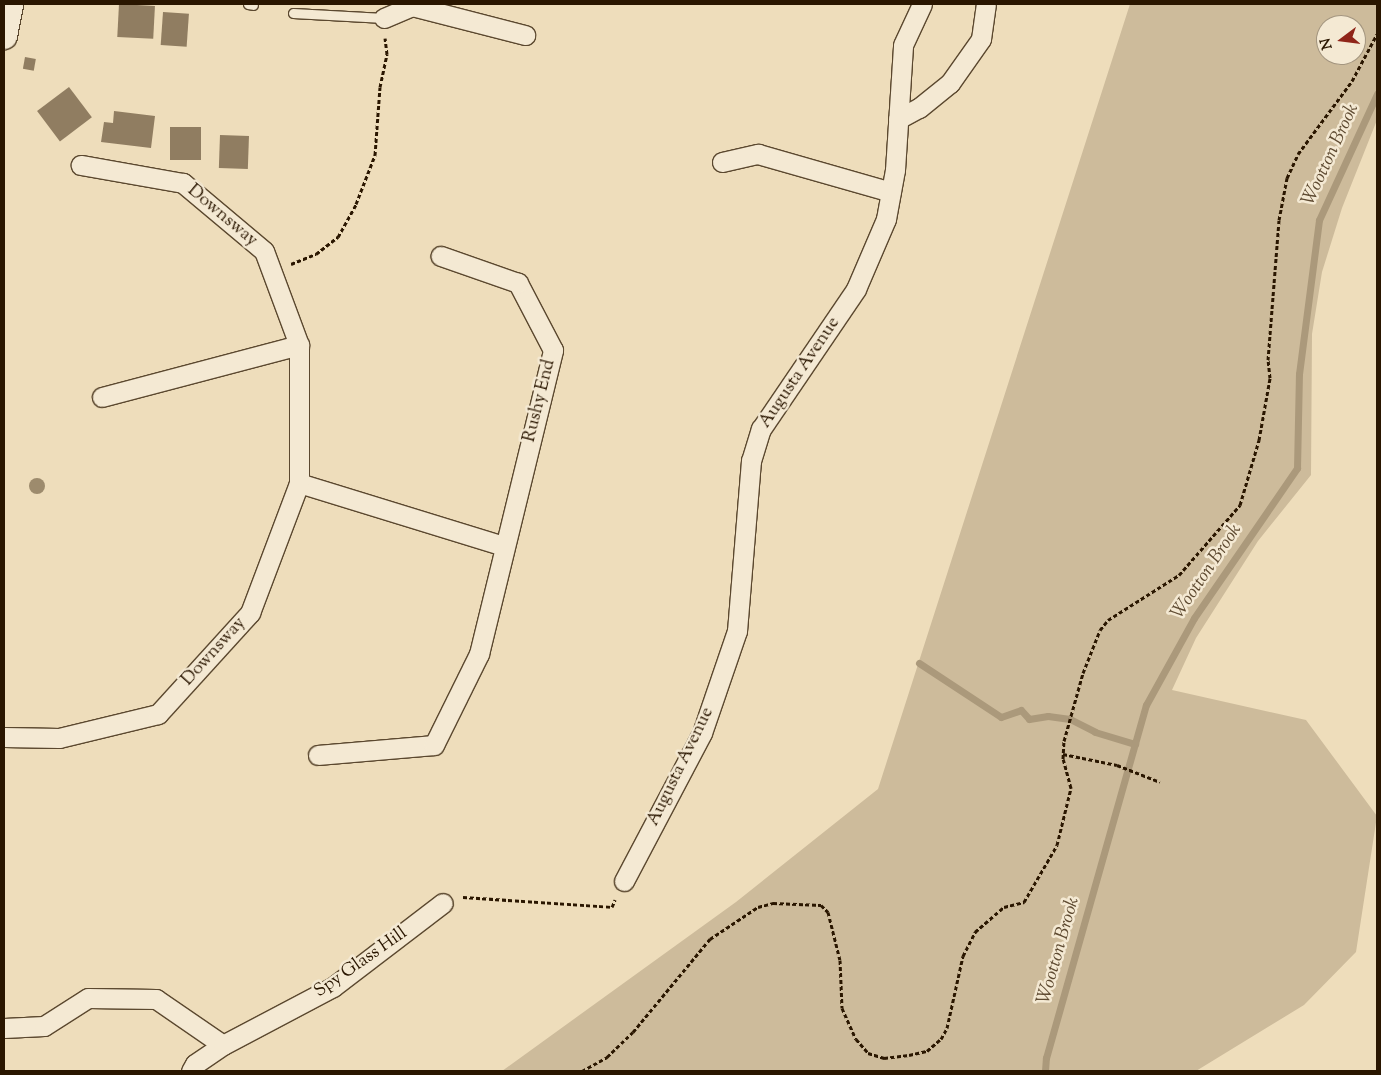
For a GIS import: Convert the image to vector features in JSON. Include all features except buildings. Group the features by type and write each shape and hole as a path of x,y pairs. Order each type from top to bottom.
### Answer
{"street":[{"path":"4,36 10,4"},
{"name":"Augusta Avenue","path":"624,881 702,733 737,631 751,461 761,429 856,289 886,220 891,192 903,45 922,4"},
{"path":"898,119 919,108 950,83 981,39 986,4"},
{"path":"384,18 412,5 525,35"},
{"path":"722,162 758,154 891,192"},
{"name":"Downsway","path":"4,738 59,738 158,714 250,613 299,483 299,344 264,251 183,183 81,165"},
{"name":"Rushy End","path":"318,755 434,745 479,654 553,350 518,284 440,256"},
{"path":"102,397 299,344"},
{"path":"299,483 504,546"},
{"name":"Spy Glass Hill","path":"191,1071 195,1064 223,1045 333,987 443,903"},
{"path":"4,1028 44,1026 88,998 156,999 223,1045"}],"lane":[{"path":"293,13 384,18"}],"path":[{"path":"271,272 324,248 338,237 356,204 374,155 380,87 387,54 384,18"},
{"path":"582,1071 607,1057 633,1032 710,939 758,907 773,903 821,905 828,912 840,960 842,1008 856,1039 868,1053 884,1058 927,1051 936,1046 947,1028 963,956 975,932 1004,907 1024,902 1051,860 1070,788 1063,754 1064,741 1083,673 1100,630 1108,620 1179,575 1240,505 1259,440 1270,378 1268,360 1279,220 1287,178 1298,154 1352,81 1377,34"},
{"path":"1063,754 1116,765 1160,782"},
{"path":"443,903 462,897 612,907 624,881"}],"shaded area":[{"path":"1130,4 1377,4 1377,120 1342,208 1322,272 1312,334 1311,475 1258,541 1196,638 1172,690 1306,720 1377,816 1356,952 1304,1005 1196,1071 502,1071 736,902 878,789"}],"waterway":[{"name":"Wootton Brook","path":"1045,1071 1046,1058 1146,705 1194,618 1297,468 1299,374 1319,220 1377,94"},
{"path":"919,663 1001,717 1021,710 1029,719 1048,716 1070,719 1095,732 1135,744"}]}
